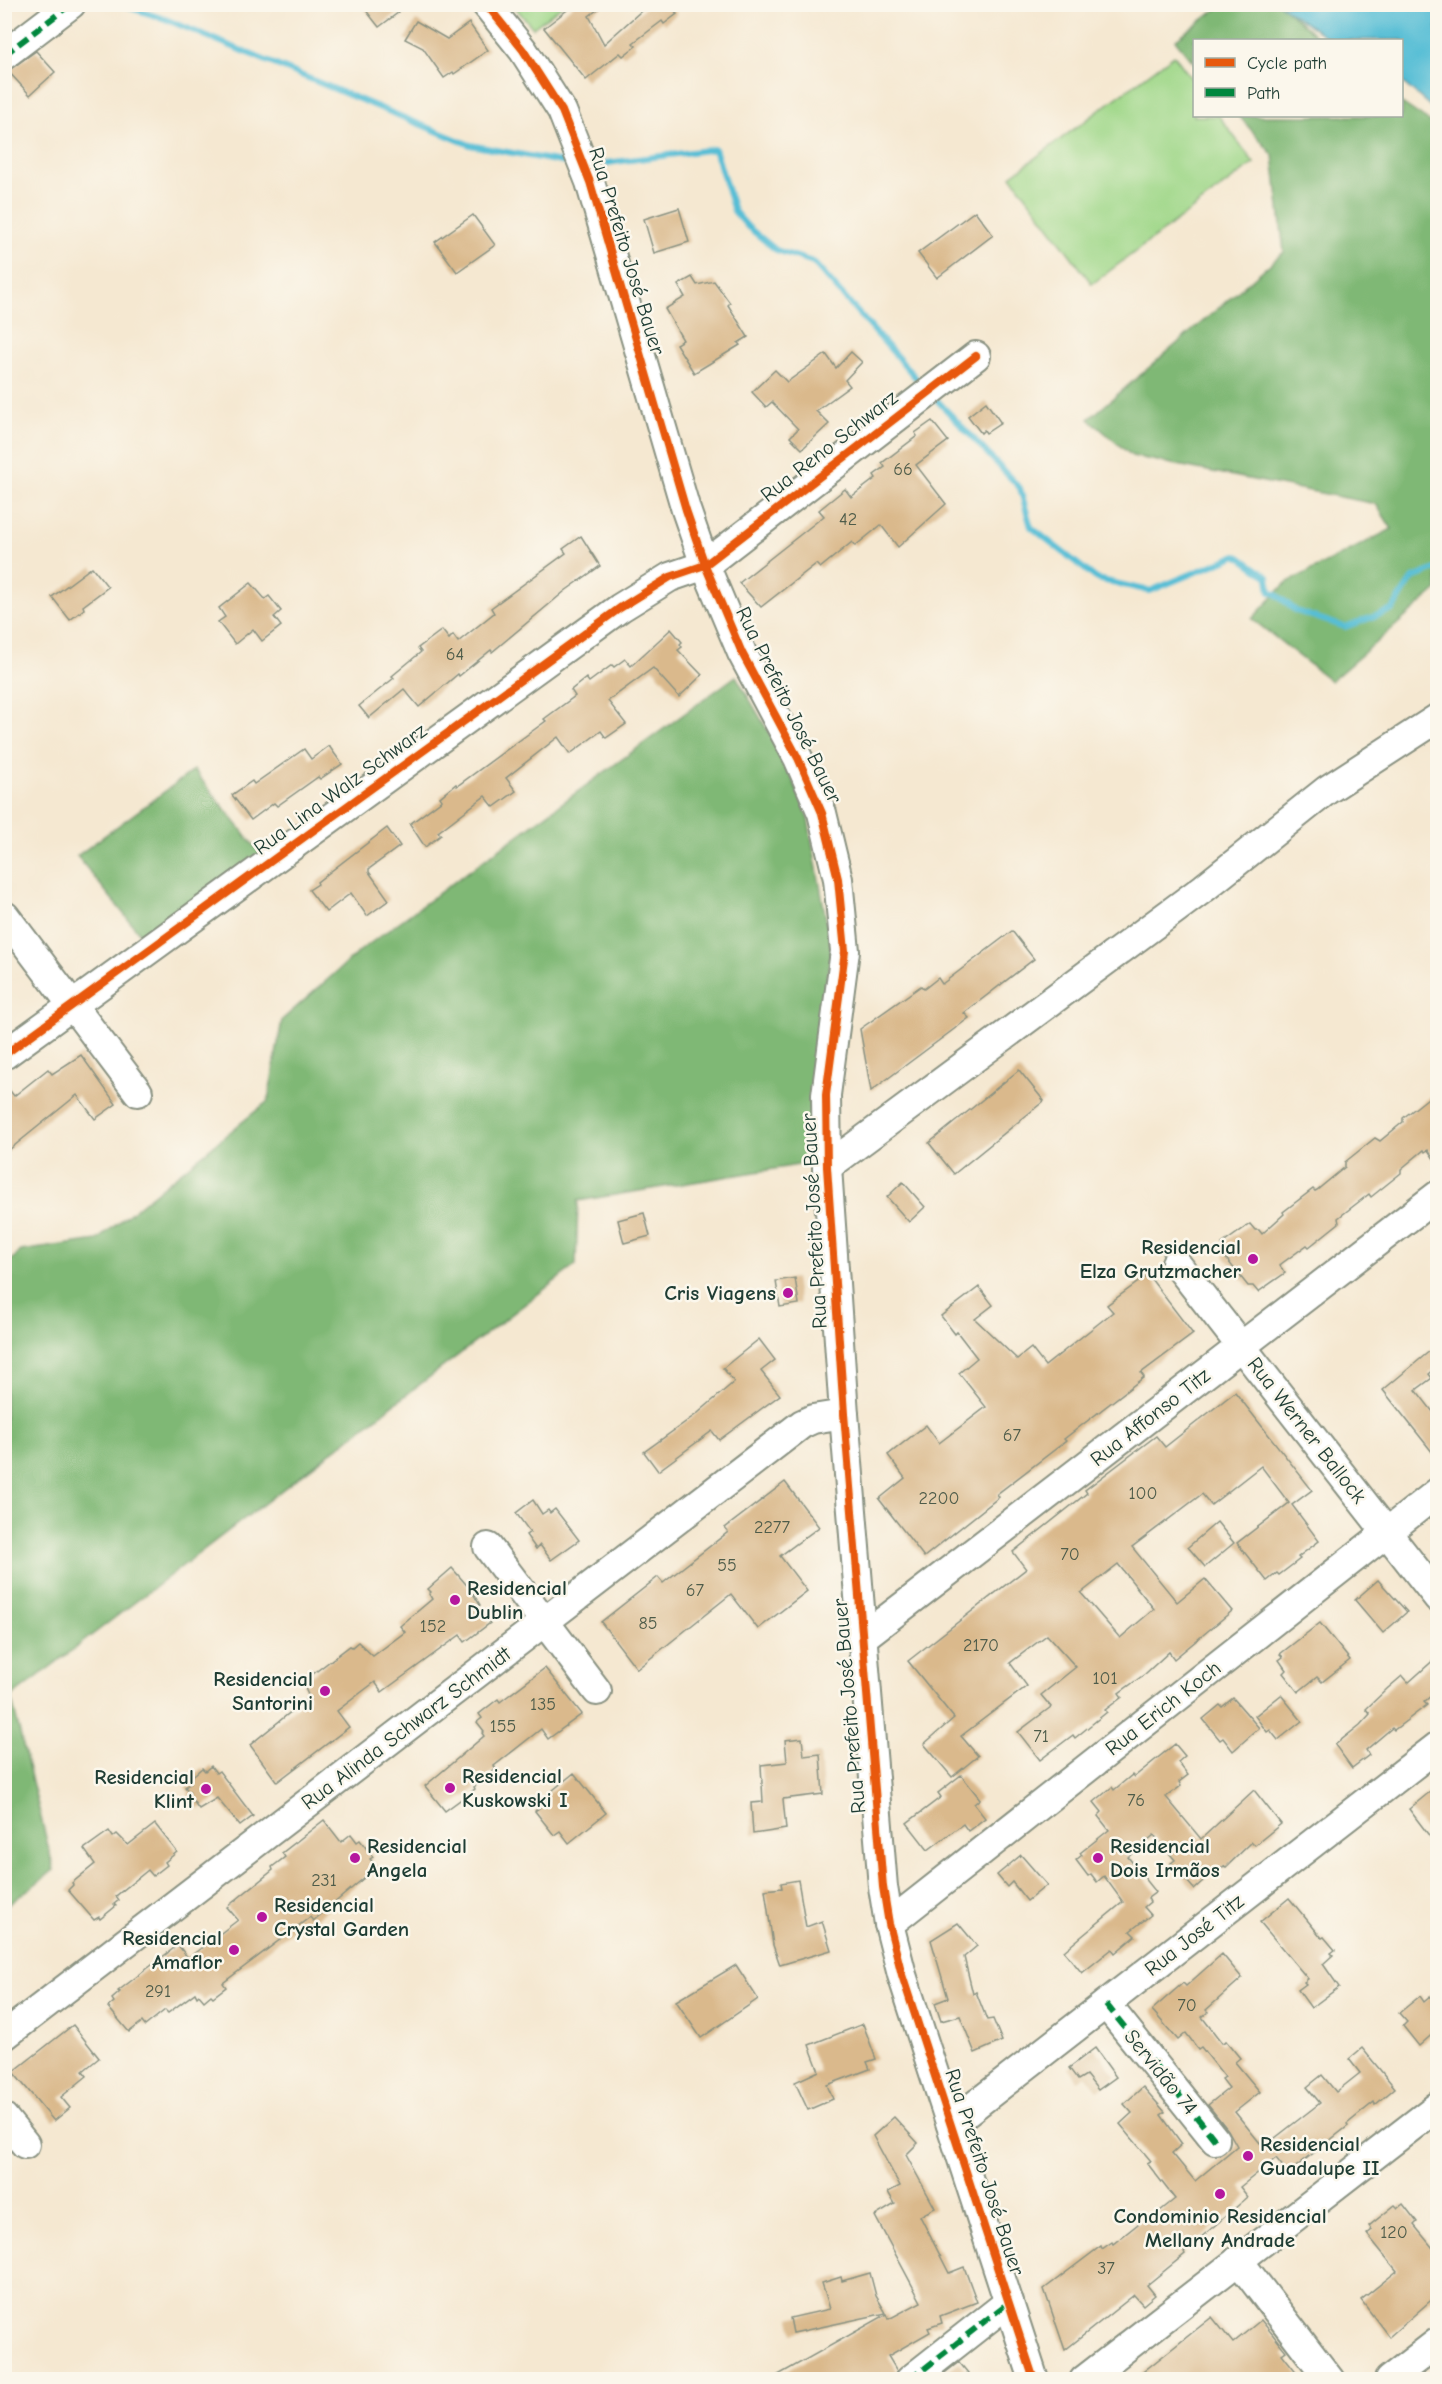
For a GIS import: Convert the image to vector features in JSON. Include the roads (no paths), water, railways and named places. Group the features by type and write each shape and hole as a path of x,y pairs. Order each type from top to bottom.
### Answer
{"street":[{"path":"4,55 70,4"},
{"name":"Rua Prefeito José Bauer","path":"486,4 523,50 562,111 582,159 686,510 705,566 742,653 798,758 822,813 838,879 845,951 826,1095 827,1167 878,1844 889,1924 902,1975 1034,2379"},
{"name":"Rua Reno Schwarz","path":"705,566 976,356"},
{"name":"Rua Lina Walz Schwarz","path":"4,1055 620,608 670,577 705,566"},
{"path":"827,1167 1204,888 1327,790 1437,718"},
{"path":"5,916 138,1092"},
{"name":"Rua Affonso Titz","path":"862,1638 1437,1195"},
{"name":"Rua Werner Ballock","path":"1176,1263 1437,1598"},
{"name":"Rua Alinda Schwarz Schmidt","path":"4,2036 802,1424 813,1419 844,1414"},
{"name":"Rua Erich Koch","path":"889,1924 1437,1492"},
{"path":"488,1547 597,1691"},
{"name":"Rua José Titz","path":"951,2124 1437,1746"},
{"name":"Servidão 74","path":"1106,2004 1215,2140"},
{"path":"1084,2379 1437,2106"},
{"path":"4,2118 25,2144"},
{"path":"1238,2260 1330,2379"},
{"path":"910,2379 1009,2302"},
{"path":"1389,2379 1437,2342"}],"water":[{"path":"1280,5 1437,5 1437,112 1403,83 1403,39 1330,39"}],"waterway":[{"path":"118,4 165,19 470,145 572,164"},
{"path":"607,163 715,149 734,211 748,227 776,250 813,262 916,378"},
{"path":"935,398 1020,488 1031,527 1097,579 1150,591 1237,555 1268,577 1270,592 1276,594 1296,611 1345,627 1392,610 1413,578 1438,568"}],"place":[{"name":"Residencial Elza Grutzmacher","path":"1253,1259"},
{"name":"Cris Viagens","path":"788,1293"},
{"name":"Residencial Dublin","path":"455,1600"},
{"name":"Residencial Santorini","path":"325,1691"},
{"name":"Residencial Kuskowski I","path":"450,1788"},
{"name":"Residencial Klint","path":"206,1789"},
{"name":"Residencial Angela","path":"355,1858"},
{"name":"Residencial Dois Irmãos","path":"1098,1858"},
{"name":"Residencial Crystal Garden","path":"262,1917"},
{"name":"Residencial Amaflor","path":"234,1950"},
{"name":"Residencial Guadalupe II","path":"1248,2156"},
{"name":"Condominio Residencial Mellany Andrade","path":"1220,2194"}]}
